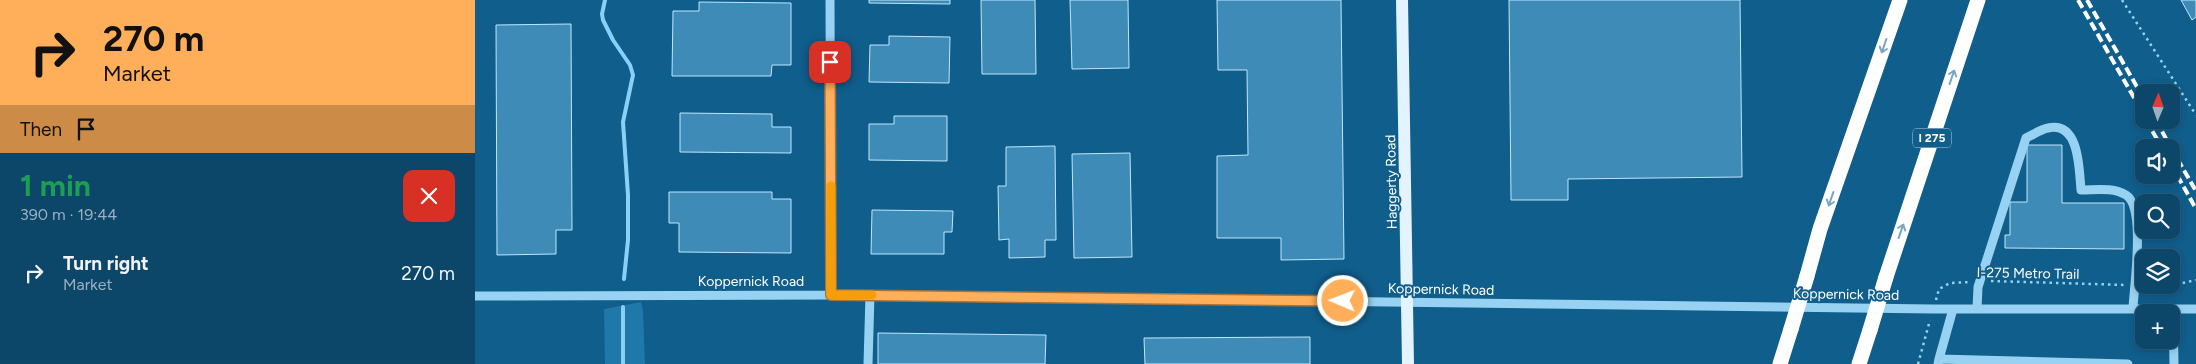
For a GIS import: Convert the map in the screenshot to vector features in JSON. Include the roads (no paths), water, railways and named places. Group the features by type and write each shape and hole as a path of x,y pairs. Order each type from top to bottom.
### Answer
{"highway":[{"path":"1780,364 1823,220 1900,0"},
{"name":"I 275","path":"1859,364 1978,0"}],"main road":[{"name":"Haggerty Road","path":"1402,0 1409,364"}],"street":[{"path":"830,0 831,295"},
{"path":"1977,309 1980,281 2026,138 2049,127 2063,130 2071,136 2078,156 2081,190 2116,190 2129,196 2137,214 2138,247 2133,308"},
{"name":"Koppernick Road","path":"475,296 559,294 870,295 1933,310 2133,308"},
{"path":"869,364 870,295"},
{"path":"1953,309 1938,361 2128,364"},
{"name":"Koppernick Road","path":"2180,309 2196,309"},
{"path":"2174,349 2174,364"}],"waterway":[{"path":"605,0 602,14 603,20 613,40 630,65 633,75 623,122 628,195 628,240 624,279"},
{"path":"623,307 623,364"}],"railway":[{"path":"2078,0 2135,99"},
{"path":"2087,0 2135,84"},
{"path":"2151,129 2157,139"},
{"path":"2161,129 2166,139"},
{"path":"2180,163 2196,191"},
{"path":"2180,180 2196,209"}]}
